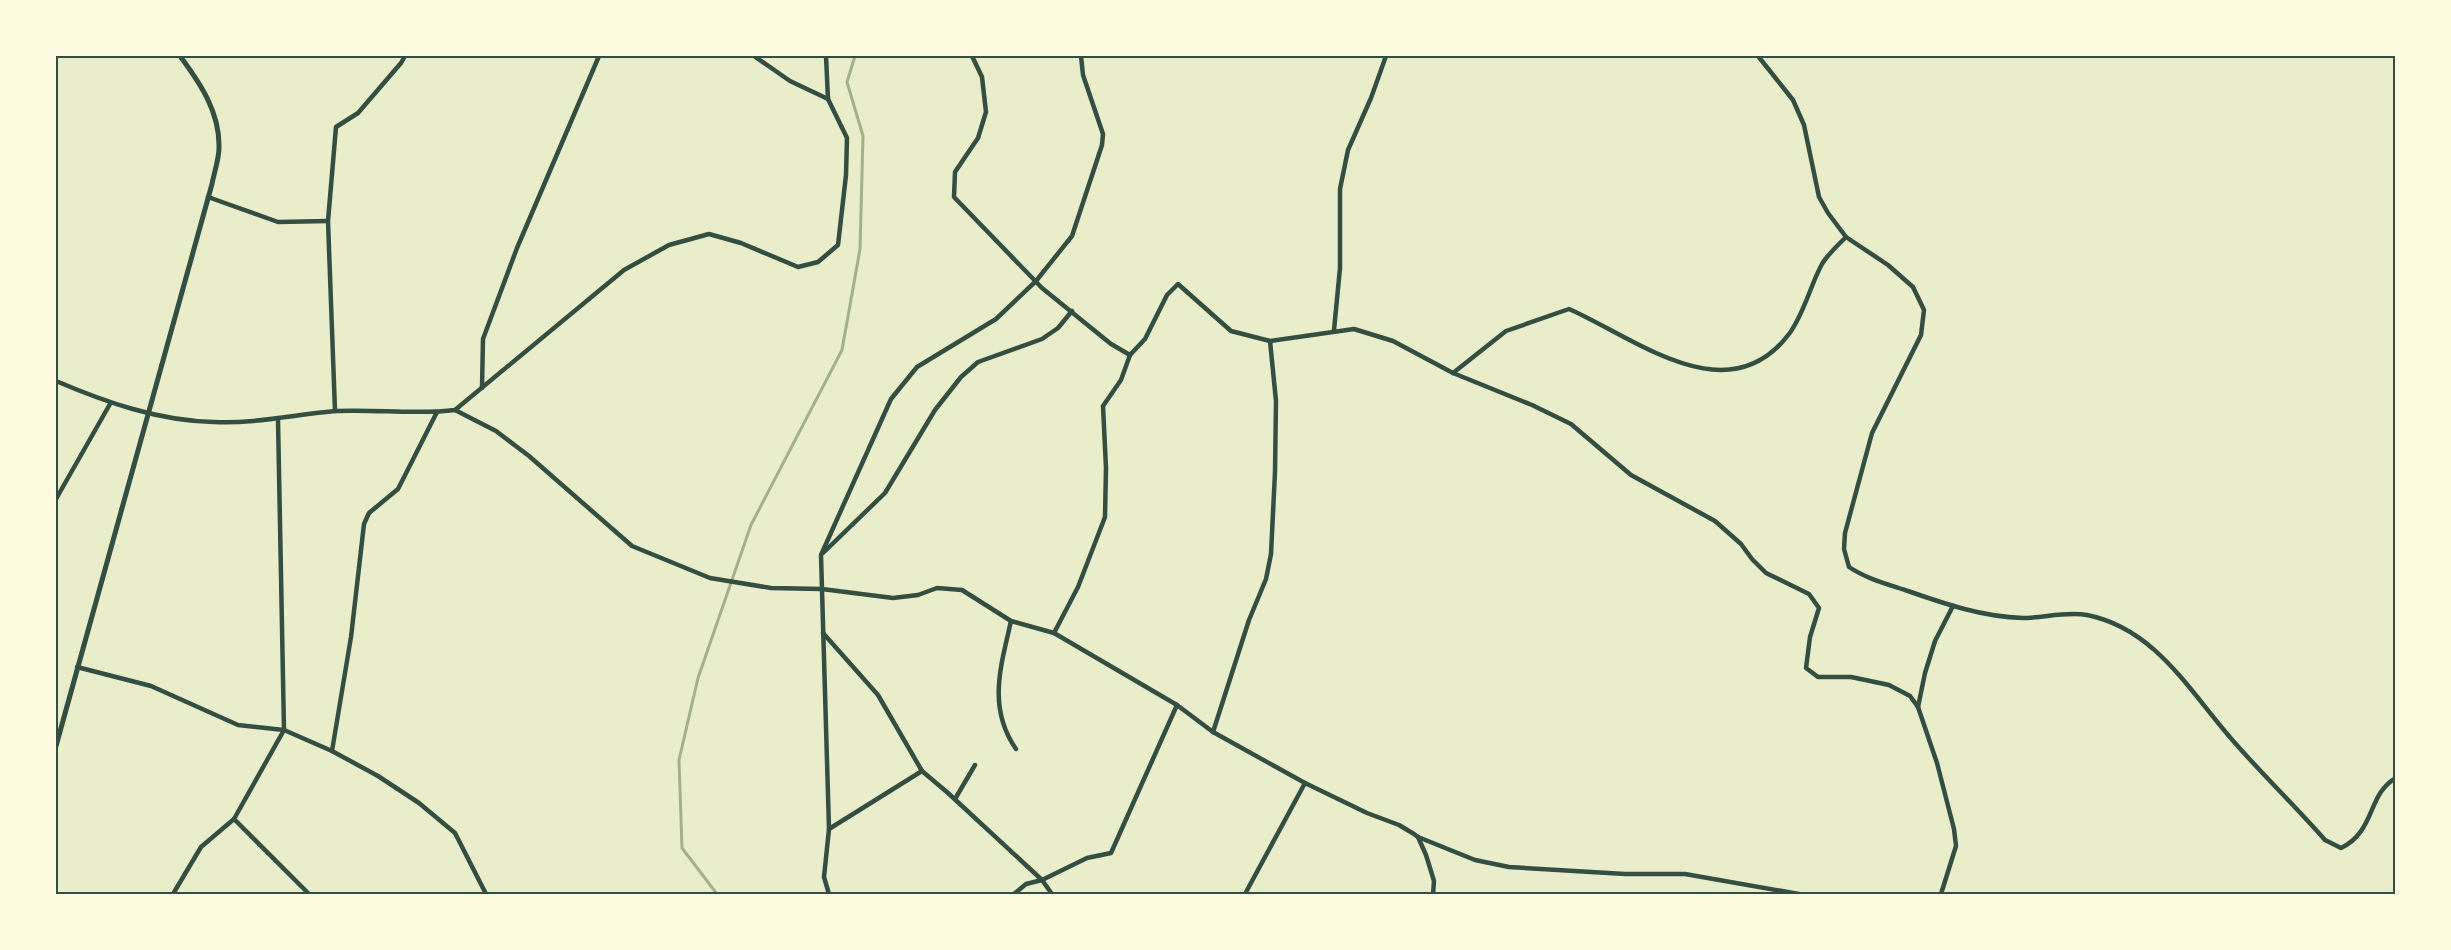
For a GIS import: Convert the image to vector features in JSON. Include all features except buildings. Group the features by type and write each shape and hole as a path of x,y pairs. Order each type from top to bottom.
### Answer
{"street":[{"path":"56,746 208,197 219,149 217,124 209,101 180,56"},
{"path":"335,411 328,221 336,127 358,113 405,56"},
{"path":"482,388 483,339 517,248 599,56"},
{"path":"754,56 790,81 828,99"},
{"path":"56,381 110,404 206,422 278,420 335,411 437,412 455,410 624,270 669,245 710,234 741,243 798,267 818,262 838,245 846,175 847,138 828,99 826,56"},
{"path":"972,56 982,77 986,112 978,138 955,172 954,197 1036,281 1111,344 1130,356"},
{"path":"829,894 824,877 829,829 821,555 891,399 917,367 996,319 1036,281 1072,236 1102,146 1103,134 1083,75 1081,56"},
{"path":"1334,330 1340,268 1340,189 1348,150 1371,98 1386,56"},
{"path":"1758,56 1793,100 1804,125 1819,197 1828,213 1846,237 1888,265 1913,287 1924,310 1921,334 1872,433 1845,533 1844,549 1849,567 1864,577 1953,606 1996,616 2023,618 2085,614 2111,622 2145,641 2182,677 2234,742 2325,840 2341,848 2353,842 2366,826 2379,794 2396,778"},
{"path":"208,197 278,222 328,221"},
{"path":"1453,373 1506,330 1569,309 1595,320 1660,357 1683,365 1723,370 1752,366 1768,357 1790,333 1823,262 1846,237"},
{"path":"1054,633 1078,587 1105,516 1106,468 1103,406 1121,380 1130,356 1145,339 1167,295 1178,284 1231,331 1270,341 1334,330 1354,329 1394,341 1453,373 1532,405 1571,424 1631,475 1715,521 1741,544 1752,560 1766,573 1809,594 1819,608 1810,637 1806,668 1818,677 1851,677 1889,686 1910,696 1918,707 1937,763 1956,846 1941,894"},
{"path":"821,555 885,494 935,410 961,377 978,362 1042,339 1058,328 1072,311"},
{"path":"1213,732 1249,621 1266,579 1271,554 1276,401 1270,341"},
{"path":"56,500 110,404"},
{"path":"455,410 496,431 521,450 632,546 710,579 771,588 822,589 893,597 918,596 937,588 962,590 1011,621 1054,633 1177,705 1213,732 1305,783 1366,813 1399,825 1418,837 1475,860 1509,867 1625,874 1685,874 1799,894"},
{"path":"332,751 351,637 364,524 369,513 398,489 437,412"},
{"path":"173,894 201,847 234,819 284,730 278,420"},
{"path":"1918,707 1935,641 1953,606"},
{"path":"1011,621 997,699 1008,737 1016,749"},
{"path":"823,632 878,695 921,771 955,799 1042,880 1052,894"},
{"path":"77,667 151,686 238,725 284,730 332,751 378,776 420,803 455,833 486,894"},
{"path":"1014,894 1026,884 1042,880 1087,858 1111,854 1177,705"},
{"path":"955,799 975,765"},
{"path":"829,829 921,771"},
{"path":"1245,894 1305,783"},
{"path":"234,819 309,894"},
{"path":"1418,837 1434,881 1433,894"}],"waterway":[{"path":"717,894 682,848 679,760 698,678 751,525 842,350 860,249 863,136 847,82 855,56"}]}
